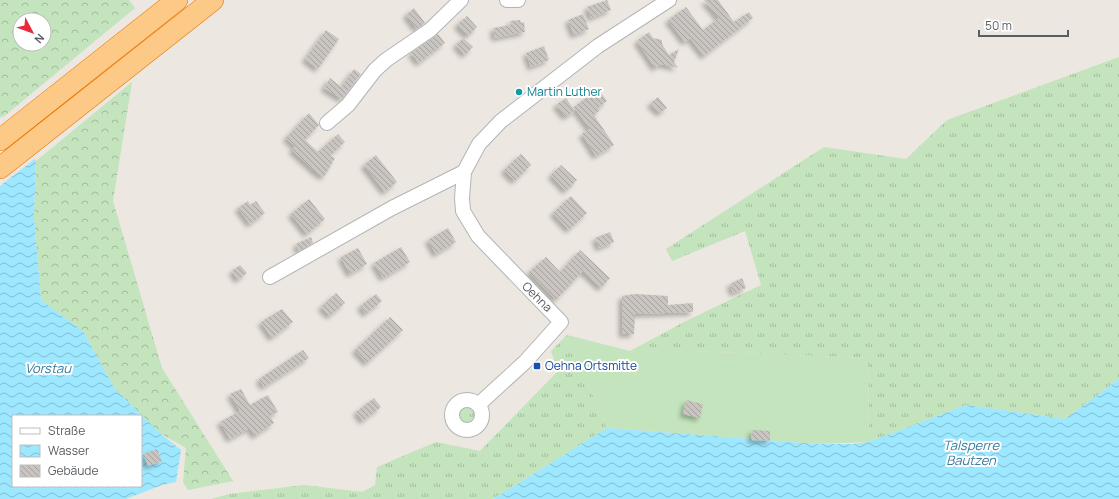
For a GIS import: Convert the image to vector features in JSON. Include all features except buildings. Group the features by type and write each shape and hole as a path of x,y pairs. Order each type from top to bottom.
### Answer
{"highway":[{"path":"0,140 177,0"},
{"path":"0,168 213,0"}],"street":[{"path":"327,122 348,105 381,65 430,30 462,0"},
{"path":"507,0 518,0"},
{"name":"Oehna","path":"478,405 525,362 561,322 478,236 464,211 462,198 464,172 479,144 501,121 598,46 669,0"},
{"path":"270,277 392,208 464,172"}],"green space":[{"path":"0,0 129,0 135,8 2,118 0,116"},
{"path":"1119,57 1119,379 1065,419 966,405 869,442 868,358 690,351 630,351 686,321 761,285 745,231 672,261 666,249 824,147 906,159 947,120"},
{"path":"132,82 113,201 162,368 233,481 188,490 183,482 186,448 160,433 115,389 83,331 41,300 34,217 36,161"},
{"path":"567,335 607,428 493,499 211,499 229,494 304,485 362,492 375,485 377,467 436,442 480,451 558,371 551,351"},
{"path":"567,335 630,351 690,351 868,358 869,442 817,444 607,428"},
{"path":"467,406 473,409 476,415 473,421 467,424 461,421 458,415 461,409"}],"water":[{"name":"Vorstau","path":"0,116 14,130 36,161 34,217 41,300 83,331 115,389 142,415 12,415 12,487 142,487 142,415 160,433 181,450 176,482 162,485 126,499 0,499"},
{"name":"Talsperre Bautzen","path":"1119,379 1119,499 493,499 607,428 817,444 852,444 869,442 966,405 1065,419"}],"pier":[{"path":"3,116 16,129 36,158 0,186 0,118"}],"place":[{"name":"Martin Luther","path":"519,92"},
{"name":"Oehna Ortsmitte","path":"537,366"}]}
